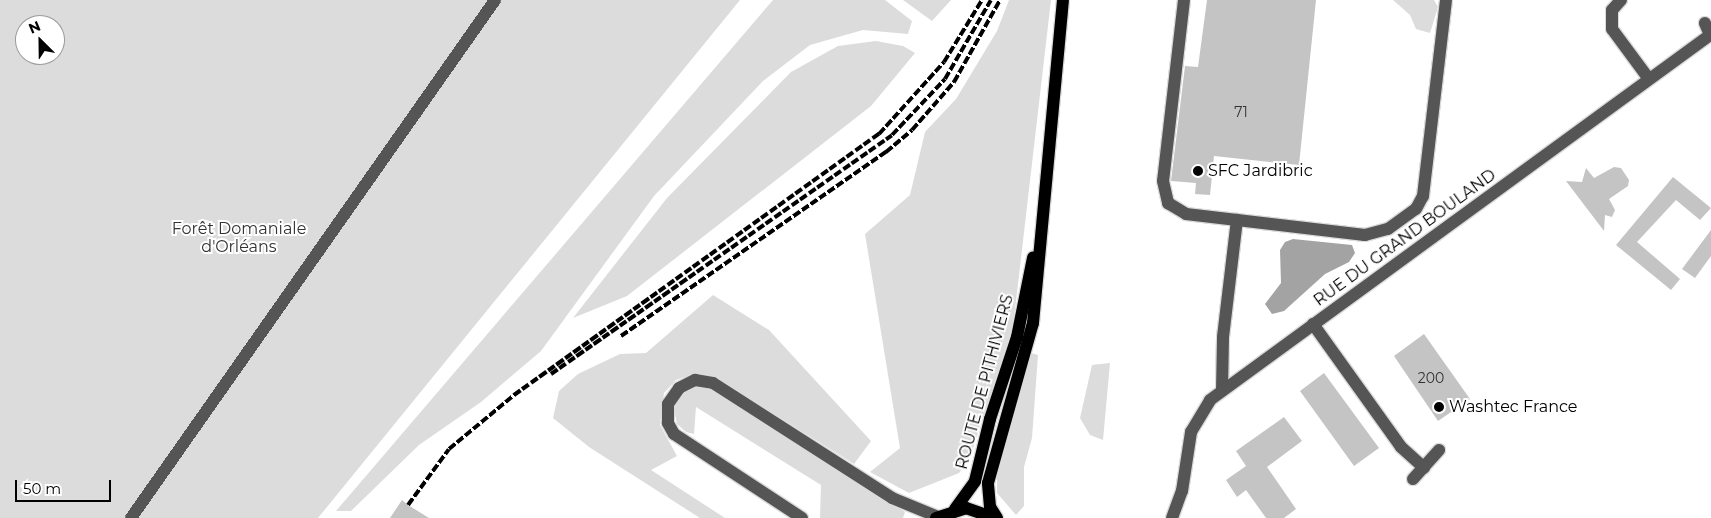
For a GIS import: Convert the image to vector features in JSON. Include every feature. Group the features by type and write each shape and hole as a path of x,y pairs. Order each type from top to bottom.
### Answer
{"main road":[{"name":"ROUTE DE PITHIVIERS","path":"996,518 990,507 990,476 1029,342 1063,0"},
{"name":"ROUTE DE PITHIVIERS","path":"955,509 975,481 990,419 1017,337 1040,229"},
{"path":"937,517 955,509 978,509 996,518"}],"street":[{"path":"131,518 495,0"},
{"path":"1184,0 1163,188 1168,203 1179,212 1366,235 1382,232 1416,209 1425,189 1446,0"},
{"path":"1621,0 1612,10 1612,29 1649,80"},
{"name":"RUE DU GRAND BOULAND","path":"1172,518 1182,491 1195,420 1222,390 1710,35 1706,23"},
{"path":"1222,390 1223,337 1237,220"},
{"path":"1313,324 1401,447 1424,468"},
{"path":"802,518 674,434 668,423 668,404 679,388 695,380 713,383 892,498 937,517"},
{"path":"1413,480 1439,450"}],"green space":[{"name":"Forêt Domaniale d'Orléans","path":"0,0 740,0 318,518 0,518"},
{"path":"773,0 885,0 912,21 908,34 863,30 810,45 763,81 654,196 541,351 481,402 419,445 351,511 336,511"},
{"path":"903,0 951,0 932,21"},
{"path":"1009,0 1051,0 1013,327 969,460 959,473 909,493 870,472 900,448 865,234 910,195 925,132 956,99 997,31"},
{"path":"1393,0 1434,0 1438,7 1430,33 1416,29 1410,15"},
{"path":"876,41 903,46 915,53 871,106 627,296 573,318 667,198 791,72 838,46"},
{"path":"713,295 769,330 871,441 854,464 714,376 696,373 676,380 664,393 660,425 677,456 651,470 725,518 700,518 589,447 553,418 559,391 578,374 620,354 646,353"},
{"path":"1031,353 1038,355 1032,438 1024,467 1024,506 1016,515 997,493 997,465"},
{"path":"1110,363 1103,440 1090,435 1080,418 1092,365"},
{"path":"709,387 905,512 903,518 820,518 821,485 696,407 694,434 686,432 677,424 674,409 680,396 692,388"}],"shaded area":[{"path":"1293,239 1352,245 1355,253 1349,262 1325,274 1284,311 1272,314 1265,304 1281,283 1280,250 1285,242"}],"building":[{"path":"1207,0 1316,0 1299,165 1214,156 1210,195 1195,194 1196,183 1171,181 1185,66 1198,67"},
{"path":"1614,167 1621,168 1629,180 1628,186 1609,199 1615,210 1612,217 1605,215 1604,231 1566,181 1582,182 1586,168 1594,178"},
{"path":"1673,177 1711,208 1700,220 1676,200 1637,242 1680,279 1671,290 1616,245"},
{"path":"1711,230 1711,256 1695,278 1682,269"},
{"path":"1424,334 1470,399 1438,421 1394,356"},
{"path":"1324,373 1379,448 1354,466 1300,391"},
{"path":"1284,417 1302,441 1267,467 1296,509 1284,518 1266,518 1246,490 1237,497 1226,480 1246,466 1236,451"},
{"path":"402,500 408,505 429,518 390,518"}],"railway":[{"path":"408,505 449,449 514,395 879,134 944,62 982,0"},
{"path":"551,374 892,135 945,79 991,0"},
{"path":"621,336 886,152 912,130 954,82 1000,0"}],"place":[{"name":"SFC Jardibric","path":"1198,171"},
{"name":"Washtec France","path":"1439,407"}]}
